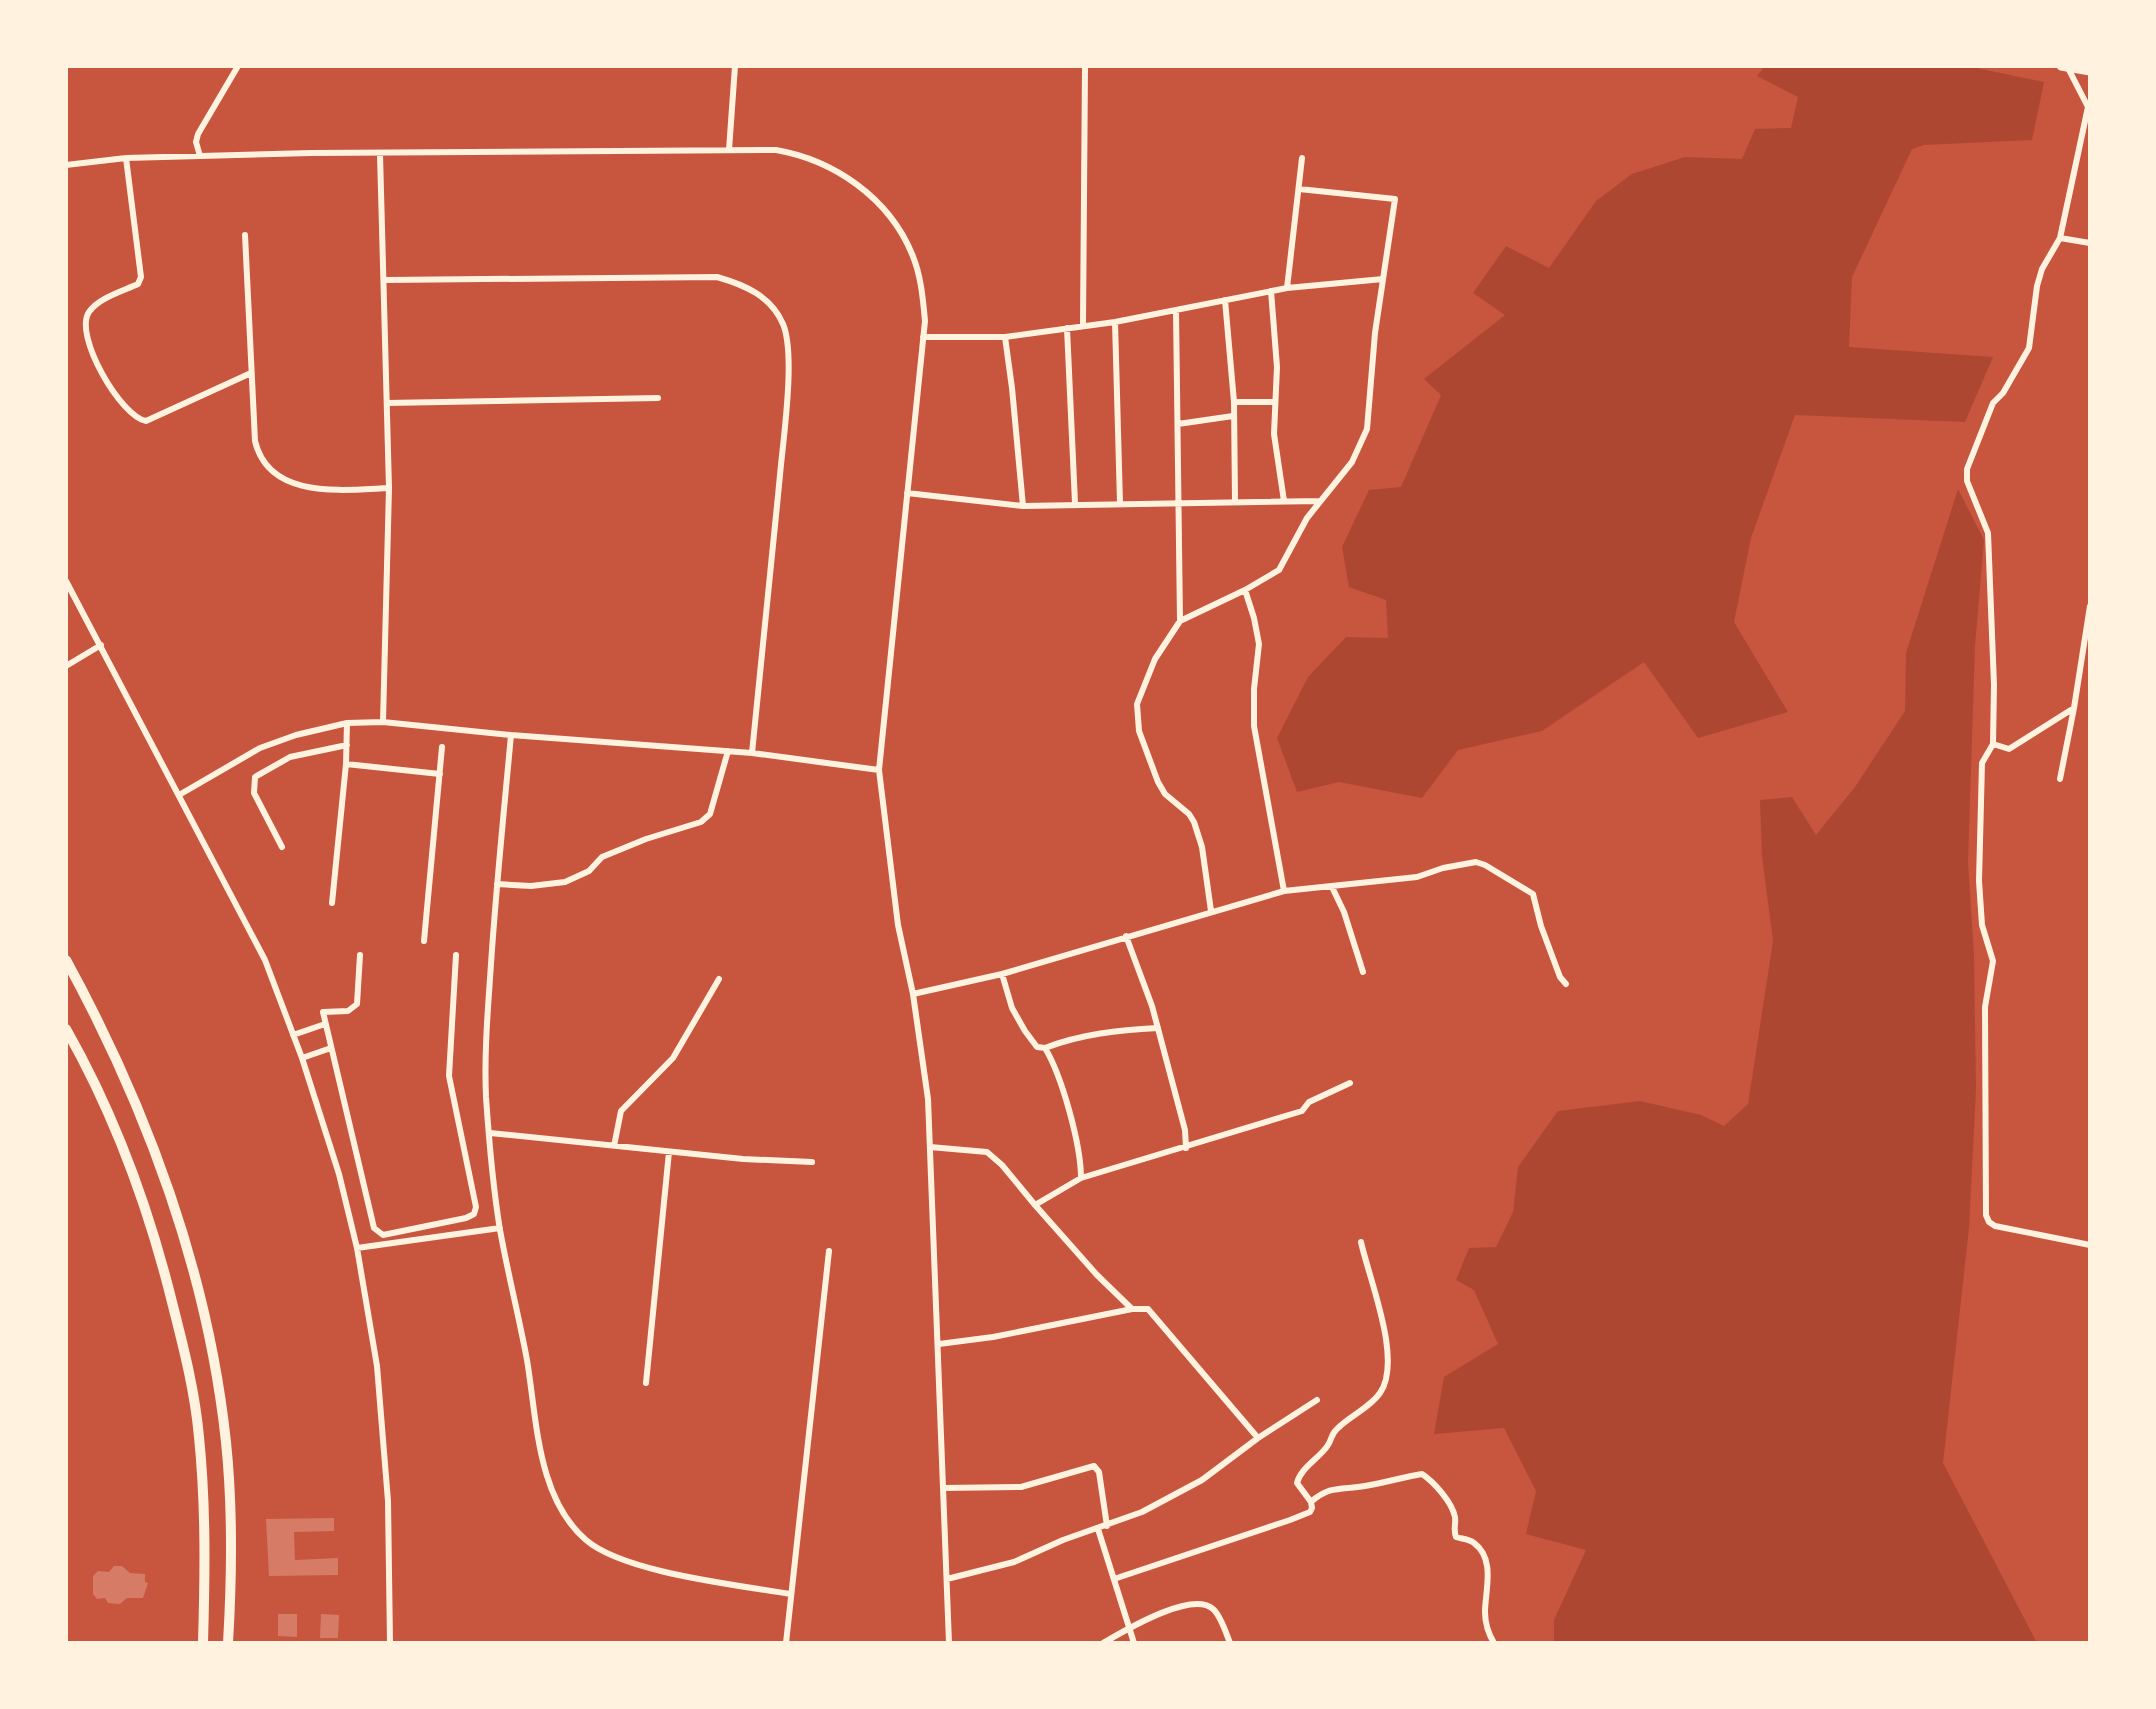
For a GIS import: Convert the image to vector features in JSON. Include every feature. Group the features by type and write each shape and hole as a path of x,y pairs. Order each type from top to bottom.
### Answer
{"main road":[{"path":"2066,66 2090,71"},
{"path":"66,960 133,1097 162,1170 206,1325 226,1443 232,1574 228,1643"},
{"path":"66,1029 109,1111 131,1165 157,1246 187,1361 199,1435 205,1526 203,1643"}],"street":[{"path":"200,156 196,142 198,134 238,66"},
{"path":"729,150 735,66"},
{"path":"1083,326 1085,66"},
{"path":"2066,66 2088,107 2060,238 2040,278 2029,348 2003,393 1993,403 1967,463 1967,481 1988,533 1994,685 1993,744 1982,763 1979,881 1982,925 1993,961 1985,1007 1986,1215 1995,1226 2090,1245"},
{"path":"66,165 126,158 200,156 776,150 799,154 840,173 880,205 905,239 917,267 925,321 879,770 898,925 923,1050 939,1344 949,1643"},
{"path":"380,154 389,488 383,722"},
{"path":"126,158 141,277 138,284 98,304 88,313 85,322 87,335 102,374 127,411 133,417 146,421 251,373"},
{"path":"1287,288 1302,158"},
{"path":"1211,911 1202,847 1194,822 1165,794 1139,731 1137,704 1155,659 1180,621 1279,570 1307,518 1347,470 1367,429 1395,199 1299,189"},
{"path":"245,235 258,453 269,470 299,486 323,490 389,488"},
{"path":"2060,238 2090,243"},
{"path":"385,280 717,277 742,284 758,293 777,313 787,339 787,409 752,753"},
{"path":"923,337 1005,337 1115,322 1287,288 1383,279"},
{"path":"1271,291 1277,367 1274,434 1284,501"},
{"path":"1225,300 1234,402 1235,502"},
{"path":"1176,311 1180,621"},
{"path":"1115,322 1120,503"},
{"path":"1067,328 1075,503"},
{"path":"1005,337 1023,506"},
{"path":"387,403 658,398"},
{"path":"1234,402 1275,402"},
{"path":"1178,424 1233,416"},
{"path":"907,493 1023,506 1320,501"},
{"path":"67,584 265,960 302,1058 343,1187 377,1366 388,1501 390,1643"},
{"path":"1245,590 1259,644 1254,726 1284,891"},
{"path":"2060,779 2090,606"},
{"path":"66,666 101,645"},
{"path":"1993,744 2009,749 2074,708"},
{"path":"179,795 260,748 296,735 347,723 383,722 752,753 879,770"},
{"path":"332,903 346,764 347,723"},
{"path":"511,735 487,1024 486,1096 500,1228 527,1359 540,1448 553,1490 568,1521 601,1551 655,1569 790,1594"},
{"path":"282,847 254,793 255,777 290,757 347,745"},
{"path":"424,941 442,747"},
{"path":"497,884 531,886 565,882 589,871 602,857 701,822 710,814 728,751"},
{"path":"346,764 440,774"},
{"path":"913,994 1002,974 1284,891 1417,877 1443,868 1480,862 1533,894 1541,926 1560,977 1566,984"},
{"path":"1332,887 1344,912 1363,972"},
{"path":"1126,936 1158,1028 1185,1130 1186,1148"},
{"path":"360,955 357,1004 348,1011 323,1012 374,1228 383,1235 466,1218 474,1214 476,1207 449,1076 456,955"},
{"path":"1002,974 1018,1020 1037,1047 1045,1048 1071,1038 1158,1028"},
{"path":"614,1146 621,1111 673,1058 719,979"},
{"path":"66,987 78,982"},
{"path":"293,1035 325,1024"},
{"path":"302,1058 331,1048"},
{"path":"1045,1048 1062,1087 1078,1149 1081,1178"},
{"path":"1035,1205 1081,1178 1302,1111 1309,1102 1350,1083"},
{"path":"490,1133 743,1159 812,1162"},
{"path":"930,1147 987,1152 1002,1165 1097,1275 1132,1309"},
{"path":"646,1383 669,1152"},
{"path":"357,1248 500,1228"},
{"path":"1114,1579 1310,1512 1311,1502 1297,1483 1299,1476 1327,1447 1335,1430 1375,1399 1384,1385 1387,1357 1382,1317 1361,1242"},
{"path":"786,1643 829,1251"},
{"path":"939,1344 993,1337 1132,1309 1150,1311 1258,1438"},
{"path":"947,1579 991,1570 1142,1512 1202,1480 1258,1438 1317,1400"},
{"path":"943,1488 1021,1487 1094,1466 1099,1472 1107,1526"},
{"path":"1311,1502 1338,1487 1364,1486 1425,1475 1444,1497 1454,1515 1456,1537 1472,1541 1482,1554 1489,1586 1486,1627 1494,1643"},
{"path":"1098,1529 1134,1643"},
{"path":"1103,1643 1128,1629 1195,1604 1215,1610 1230,1643"}],"shaded area":[{"path":"1765,66 1967,66 2044,82 2032,140 1924,145 1912,149 1852,277 1849,347 1993,357 1965,422 1795,415 1751,538 1734,622 1788,712 1698,738 1644,662 1542,731 1458,750 1422,798 1339,782 1297,792 1277,738 1308,677 1346,637 1388,638 1386,600 1349,587 1342,547 1369,490 1401,487 1441,395 1424,379 1505,315 1473,293 1506,246 1549,268 1596,201 1632,174 1685,157 1742,159 1755,129 1791,128 1798,97 1757,76"},
{"path":"1958,489 1984,540 1975,646 1968,862 1974,955 1976,1090 1969,1228 1943,1463 2037,1643 1554,1643 1554,1620 1586,1550 1526,1534 1536,1491 1504,1428 1434,1434 1444,1377 1498,1344 1474,1290 1456,1280 1469,1248 1496,1247 1513,1212 1518,1167 1558,1111 1640,1101 1701,1115 1724,1126 1748,1104 1773,941 1762,856 1760,800 1792,797 1816,835 1855,787 1905,711 1906,653"}],"building":[{"path":"334,1518 334,1531 294,1532 295,1560 338,1558 338,1575 269,1576 266,1519"},
{"path":"114,1566 122,1566 130,1573 145,1574 145,1582 148,1583 143,1598 127,1598 120,1604 108,1603 105,1598 97,1599 93,1594 93,1576 98,1571 109,1572"},
{"path":"278,1614 297,1614 297,1637 278,1636"},
{"path":"321,1614 339,1615 338,1638 320,1638"}]}
